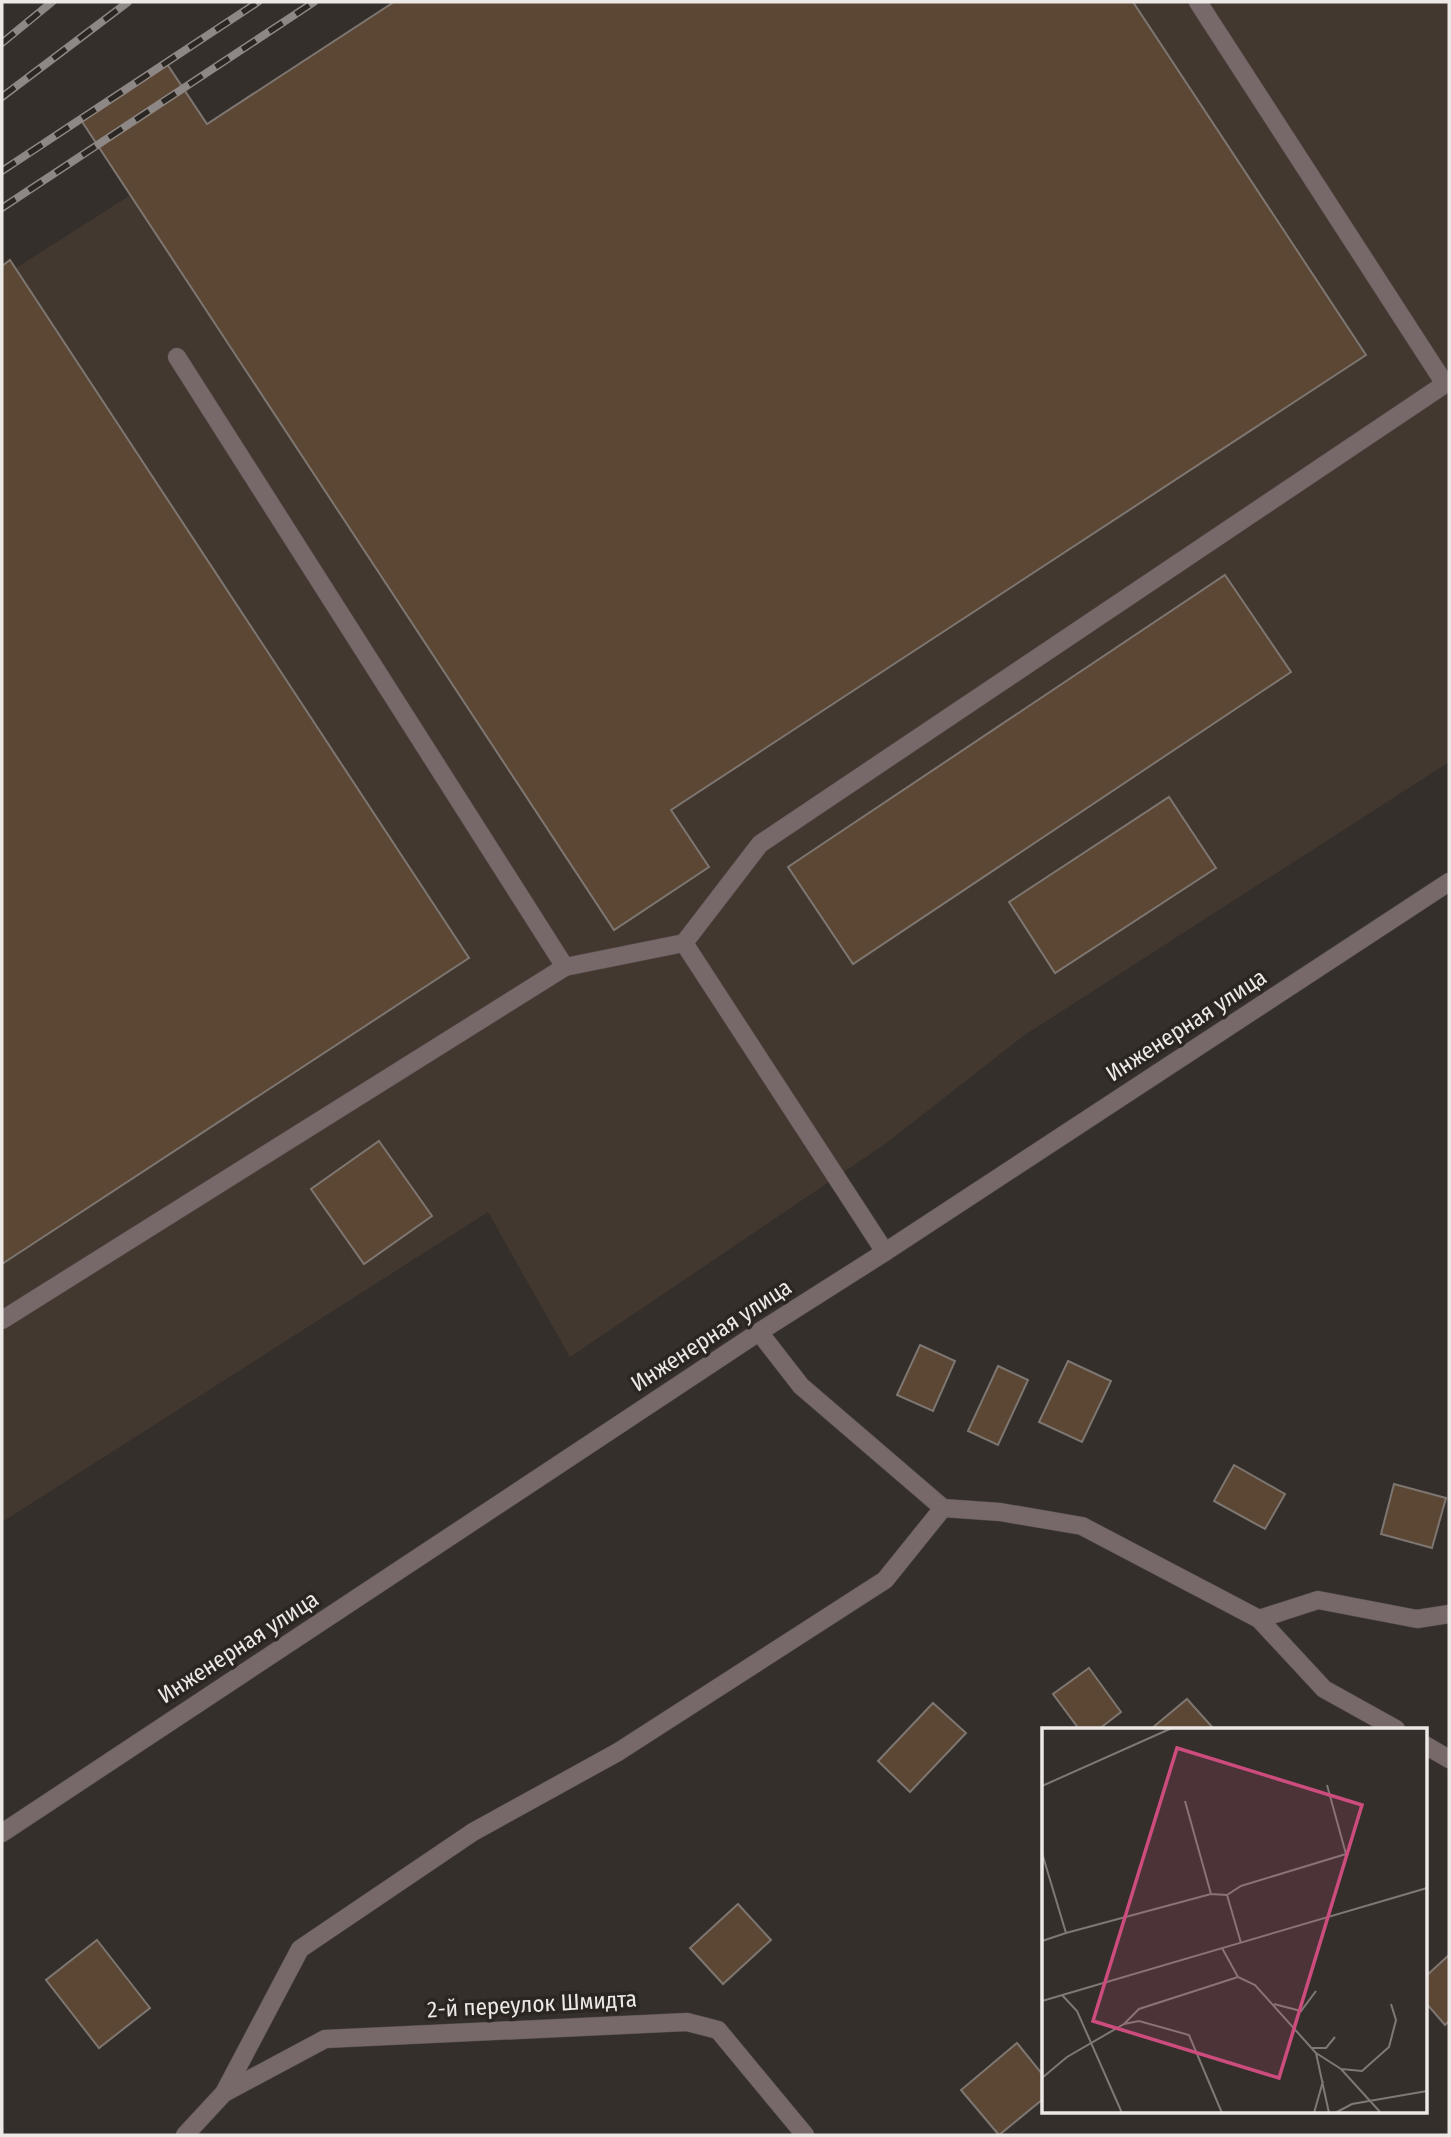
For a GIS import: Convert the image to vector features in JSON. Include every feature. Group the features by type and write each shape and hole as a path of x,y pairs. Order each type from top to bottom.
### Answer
{"street":[{"path":"2,1320 565,967 684,943 760,844 1445,384 1198,2"},
{"path":"177,357 565,967"},
{"name":"Инженерная улица","path":"2,1833 759,1332 1449,882"},
{"path":"684,943 885,1252"},
{"path":"759,1332 801,1386 943,1508 1000,1512 1082,1526 1259,1619 1324,1689 1394,1728"},
{"path":"185,2135 224,2093 300,1949 472,1832 618,1752 885,1580 943,1508"},
{"path":"1259,1619 1318,1600 1417,1619 1449,1614"},
{"path":"1426,1746 1449,1759"},
{"name":"2-й переулок Шмидта","path":"224,2093 325,2039 687,2022 718,2030 805,2135"}],"shaded area":[{"path":"433,2 1449,2 1449,762 1023,1036 885,1144 570,1357 488,1212 2,1522 2,277"}],"building":[{"path":"394,2 1133,2 1366,355 671,810 709,867 614,930 81,120 167,64 207,124"},
{"path":"10,260 469,958 2,1264 2,266"},
{"path":"1225,575 1291,672 853,964 788,867"},
{"path":"1169,797 1216,868 1055,973 1009,902"},
{"path":"379,1141 432,1216 364,1264 311,1189"},
{"path":"920,1345 955,1361 933,1411 897,1395"},
{"path":"1068,1361 1111,1381 1082,1442 1039,1422"},
{"path":"998,1366 1028,1380 998,1445 968,1431"},
{"path":"1234,1465 1285,1494 1265,1529 1214,1501"},
{"path":"1394,1484 1446,1498 1432,1548 1381,1534"},
{"path":"1089,1668 1121,1712 1100,1728 1078,1728 1053,1694"},
{"path":"1187,1699 1213,1728 1152,1728"},
{"path":"933,1703 966,1733 910,1792 878,1761"},
{"path":"738,1904 771,1940 723,1984 690,1948"},
{"path":"97,1940 150,2008 99,2048 46,1980"},
{"path":"1449,1955 1449,2021 1445,2025 1426,2003 1426,1976"},
{"path":"1017,2043 1042,2074 1042,2100 999,2135 961,2090"}],"railway":[{"path":"2,43 52,2"},
{"path":"2,97 128,2"},
{"path":"2,171 258,2"},
{"path":"2,208 314,2"}]}
